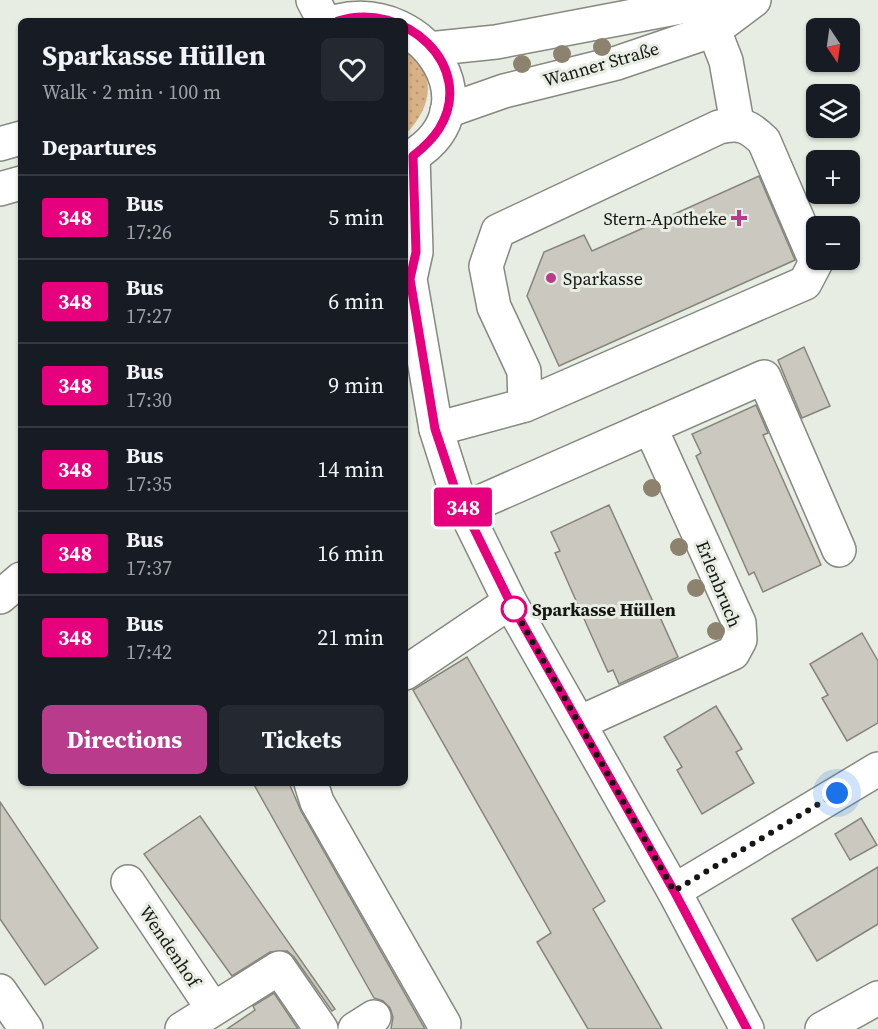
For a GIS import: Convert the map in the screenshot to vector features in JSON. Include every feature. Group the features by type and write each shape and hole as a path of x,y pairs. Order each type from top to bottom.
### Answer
{"street":[{"path":"313,0 322,18"},
{"name":"Wanner Straße","path":"447,111 504,91 617,63 710,16 751,1"},
{"path":"353,11 386,14 399,18"},
{"path":"710,16 726,61 737,123"},
{"name":"Wanner Straße","path":"438,48 710,16"},
{"path":"408,21 424,32 438,48 447,68 450,90 447,111 439,129 428,144 409,158 416,252 409,290 435,429 464,509 510,602 674,891 747,1029"},
{"path":"435,429 525,405 805,284 816,262 764,141 752,129 737,123 719,127 498,231 486,266 494,307 524,371 525,405"},
{"path":"0,144 18,139"},
{"path":"0,189 18,184"},
{"path":"464,509 764,377 839,550"},
{"name":"Erlenbruch","path":"579,723 733,653 740,640 739,623 650,427"},
{"path":"0,597 18,582"},
{"path":"408,672 510,602"},
{"path":"674,891 878,769"},
{"path":"312,786 317,802 444,1024"},
{"name":"Wendenhof","path":"128,882 213,1009"},
{"path":"182,1029 279,968 321,1029"},
{"path":"0,991 26,1029"},
{"path":"822,1029 878,998"}],"shaded area":[{"path":"408,48 423,67 427,78 426,101 415,124 408,132"}],"building":[{"path":"759,176 795,260 559,366 527,296 544,252 584,235 592,251"},
{"path":"804,347 830,406 802,418 778,360"},
{"path":"756,405 768,433 763,435 821,565 763,592 754,572 749,575 696,456 701,453 692,434"},
{"path":"609,505 678,657 619,684 613,670 608,672 589,630 555,553 560,551 551,532"},
{"path":"862,633 878,661 878,723 847,741 822,698 828,695 810,664"},
{"path":"467,657 605,901 593,909 662,1029 588,1029 537,942 551,933 413,690"},
{"path":"716,706 742,749 736,752 754,783 702,814 677,770 682,767 664,737"},
{"path":"255,786 290,786 301,811 425,1029 391,1029 393,1017 390,1008 383,1001 374,998"},
{"path":"0,802 98,948 45,985 0,919"},
{"path":"200,816 335,1009 332,1011 294,957 287,951 270,952 232,976 144,854"},
{"path":"861,818 877,845 850,860 835,834"},
{"path":"878,867 878,924 817,961 792,919"},
{"path":"274,993 298,1029 227,1029 255,1010 253,1006"}],"bus line":[{"name":"348","path":"344,18 364,13 386,14 399,18"},
{"name":"348","path":"408,21 424,32 438,48 447,68 450,90 447,111 439,129 428,144 413,156 416,252 410,279 435,429 456,492 510,602 674,891 747,1029"}],"place":[{"name":"Stern-Apotheke","path":"739,218"},
{"name":"Sparkasse","path":"551,278"},
{"name":"Sparkasse Hüllen","path":"514,609"}],"route":[{"path":"514,609 510,602 674,891 837,793"}]}
